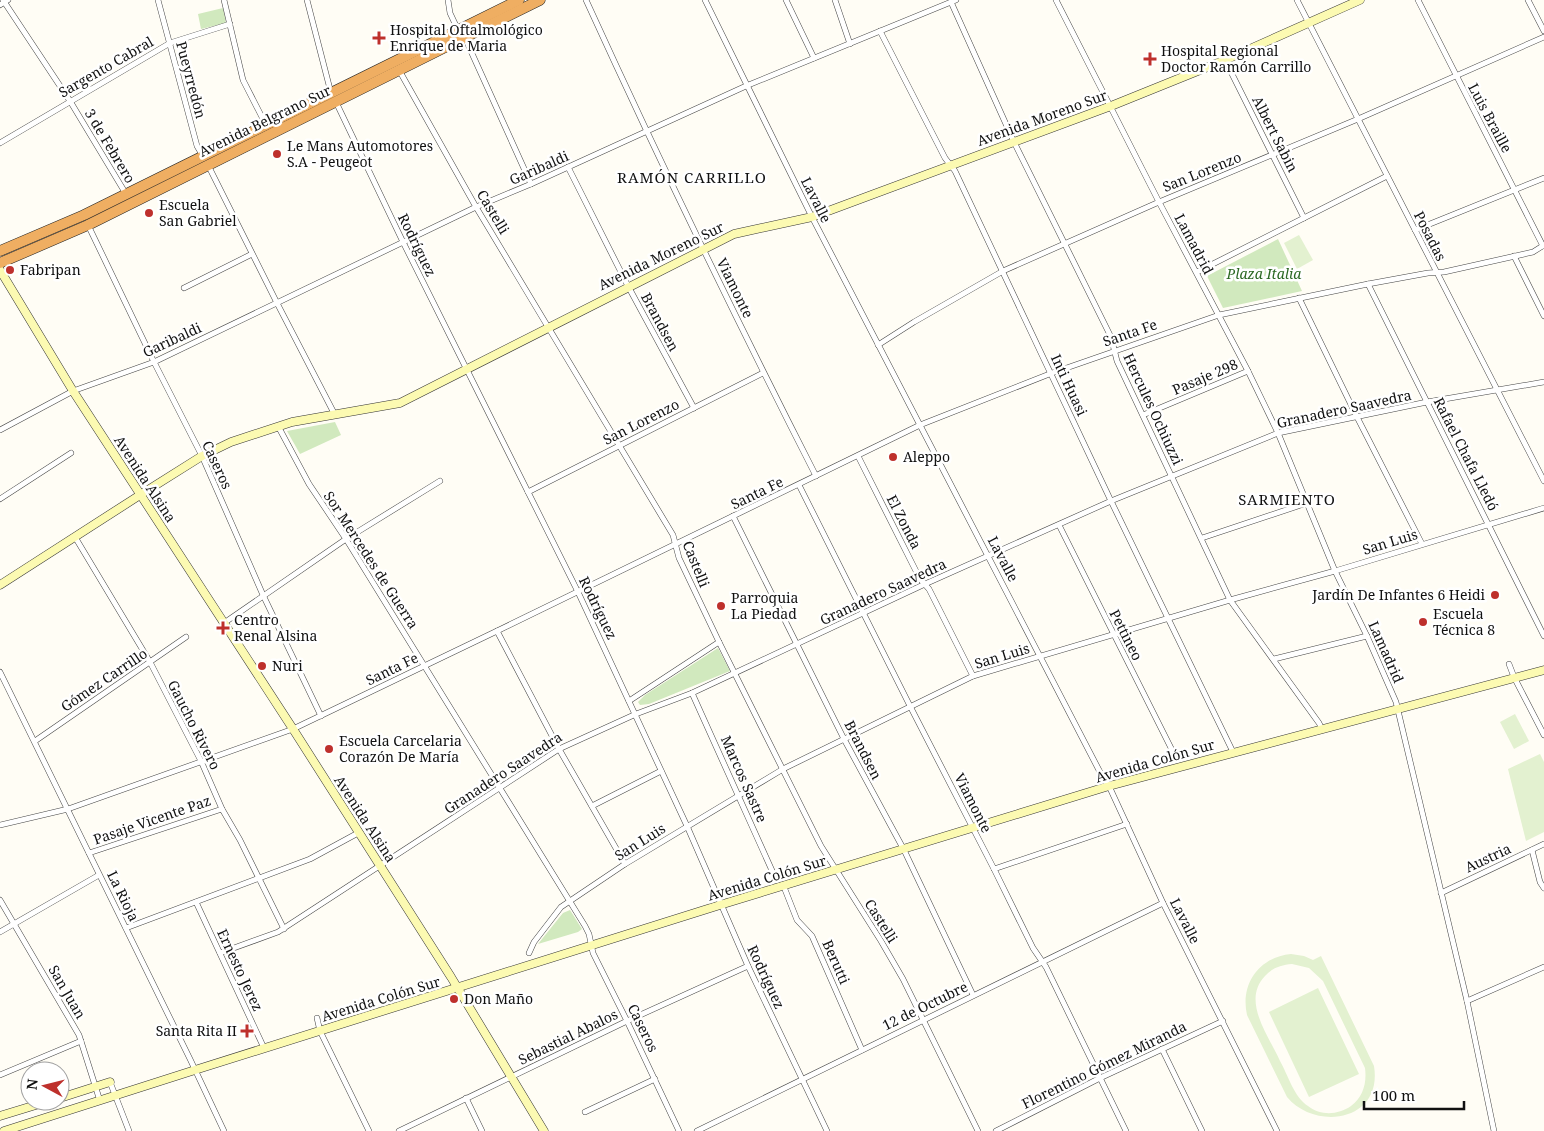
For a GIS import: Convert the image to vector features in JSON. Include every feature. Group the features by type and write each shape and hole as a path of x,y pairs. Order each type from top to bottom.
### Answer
{"highway":[{"name":"Avenida Belgrano Sur","path":"0,263 132,204 266,125 399,70 519,0"},
{"name":"Avenida Belgrano Sur","path":"0,251 205,160 461,34 540,0"}],"main road":[{"name":"Avenida Moreno Sur","path":"0,585 202,456 231,442 278,426 400,403 628,286 742,232 812,217 1111,106 1226,60 1360,0"},
{"name":"Avenida Alsina","path":"0,270 73,391 293,729 458,988 544,1131"},
{"name":"Avenida Colón Sur","path":"4,1131 264,1048 592,947 720,905 784,887 1109,786 1544,670"},
{"path":"70,1095 110,1082"},
{"path":"0,1116 20,1110"}],"street":[{"name":"Pueyrredón","path":"158,0 198,146 205,160"},
{"path":"224,0 246,87 266,125"},
{"name":"Rodríguez","path":"307,0 333,97 403,242 578,592 687,826 748,966 827,1131"},
{"path":"448,0 450,13 531,184"},
{"name":"Viamonte","path":"586,0 646,132 763,373 816,476"},
{"name":"Lavalle","path":"705,0 812,217 1101,774 1109,786 1163,903 1277,1131"},
{"path":"786,0 814,58"},
{"path":"835,0 850,44"},
{"name":"Lamadrid","path":"1056,0 1158,202 1197,272 1248,371 1278,433 1335,571 1367,636 1393,696 1398,710 1467,1001 1494,1131"},
{"name":"Posadas","path":"1297,0 1544,481"},
{"name":"Luis Braille","path":"1418,0 1455,76 1516,189 1544,246"},
{"path":"1528,0 1544,32"},
{"name":"Garibaldi","path":"0,430 73,391 154,362 476,207 531,184 746,86 953,1"},
{"name":"Hercules Ochiuzzi","path":"953,1 1014,142 1111,337 1117,361 1230,600 1319,722 1322,729"},
{"name":"3 de Febrero","path":"4,2 70,101 132,204"},
{"name":"Sargento Cabral","path":"0,143 170,43 230,24"},
{"name":"Inti Huasi","path":"880,32 944,158 956,171 1111,501 1233,752"},
{"name":"San Lorenzo","path":"878,345 1003,271 1158,202 1358,119 1544,37"},
{"name":"Albert Sabin","path":"1226,60 1304,218"},
{"name":"Castelli","path":"399,70 476,207 673,535 679,558 783,769 836,871 881,941 978,1131"},
{"path":"205,160 335,415"},
{"name":"Brandsen","path":"568,167 628,286 694,408"},
{"path":"1197,272 1387,176"},
{"path":"1414,230 1544,178"},
{"name":"Caseros","path":"88,225 202,456 263,595 321,716"},
{"name":"Santa Fe","path":"0,825 68,809 293,729 497,632 920,425 1114,350 1219,315 1368,284 1436,273 1537,251 1544,246"},
{"path":"184,288 252,254"},
{"path":"1514,256 1544,316"},
{"name":"Rafael Chafa Lledó","path":"1368,284 1544,636"},
{"path":"1299,298 1422,544"},
{"name":"Pasaje 298","path":"1143,415 1248,371"},
{"name":"San Lorenzo","path":"528,492 763,373"},
{"name":"Granadero Saavedra","path":"220,953 271,935 284,928 559,749 636,714 692,693 925,584 1111,501 1278,433 1427,402 1544,382"},
{"name":"Sor Mercedes de Guerra","path":"278,426 309,484 346,539 570,900 589,934"},
{"path":"0,498 71,453"},
{"name":"El Zonda","path":"858,456 920,579 929,589 973,676"},
{"path":"224,623 346,539 440,481"},
{"name":"Viamonte","path":"799,485 1033,948 1046,967 1126,1131"},
{"path":"1202,538 1307,503"},
{"name":"San Luis","path":"529,952 534,942 557,912 570,900 625,864 783,769 973,676 1544,508"},
{"name":"Brandsen","path":"733,516 844,739 904,850 973,995"},
{"name":"Pettineo","path":"1059,525 1174,754"},
{"name":"Gaucho Rivero","path":"74,537 150,662 201,761 222,809 240,840 284,928"},
{"path":"497,632 559,749 625,864"},
{"path":"1274,659 1367,636"},
{"name":"Gómez Carrillo","path":"35,741 186,637"},
{"path":"629,701 719,642"},
{"path":"1509,664 1544,735"},
{"name":"La Rioja","path":"0,672 224,1131"},
{"name":"Marcos Sastre","path":"692,693 774,875"},
{"path":"592,806 661,771"},
{"name":"Pasaje Vicente Paz","path":"89,853 222,809"},
{"path":"994,869 1127,824"},
{"path":"126,928 310,859 358,833"},
{"name":"Austria","path":"1441,893 1544,844"},
{"path":"1532,850 1540,882 1544,888"},
{"path":"0,932 99,875"},
{"name":"Berutti","path":"784,887 797,920 812,936 862,1050"},
{"name":"San Juan","path":"0,900 81,1041 100,1101"},
{"name":"Ernesto Jerez","path":"196,902 264,1048"},
{"name":"12 de Octubre","path":"697,1131 1163,903"},
{"name":"Caseros","path":"589,934 592,947 679,1131"},
{"name":"Sebastial Abalos","path":"399,1131 628,1020 748,966"},
{"path":"1467,1001 1544,967"},
{"path":"317,1018 320,1031 369,1131"},
{"name":"Florentino Gómez Miranda","path":"996,1131 1100,1078 1223,1021"},
{"path":"0,1075 81,1041"},
{"path":"1162,1049 1202,1131"},
{"path":"585,1112 655,1079"},
{"path":"110,1082 129,1131"},
{"path":"466,1098 482,1131"}],"green space":[{"path":"223,8 226,23 201,29 198,14"},
{"path":"1299,235 1313,260 1297,269 1284,243"},
{"name":"Plaza Italia","path":"1278,239 1302,291 1223,308 1207,276"},
{"path":"335,422 341,435 300,454 287,431"},
{"path":"718,648 730,671 649,704 640,705 638,702 645,695"},
{"path":"1515,714 1529,741 1514,749 1500,722"},
{"path":"1540,754 1544,762 1544,832 1526,841 1508,769"},
{"path":"570,910 582,929 578,932 538,944 563,913"},
{"path":"1291,954 1313,960 1321,956 1374,1066 1374,1085 1368,1099 1358,1109 1344,1115 1329,1117 1299,1108 1287,1097 1247,1015 1246,1004 1246,993 1254,974 1261,966 1280,956","holes":["1292,964 1309,968 1323,981 1365,1068 1365,1084 1359,1098 1351,1106 1335,1113 1324,1113 1313,1109 1299,1097 1264,1030 1256,1007 1258,986 1271,971 1280,966"]},
{"path":"1318,988 1359,1074 1309,1097 1269,1012"}],"place":[{"name":"Hospital Oftalmológico Enrique de Maria","path":"379,38"},
{"name":"Hospital Regional Doctor Ramón Carrillo","path":"1150,59"},
{"name":"Le Mans Automotores S.A - Peugeot","path":"277,154"},
{"name":"Escuela San Gabriel","path":"149,213"},
{"name":"Fabripan","path":"10,270"},
{"name":"Aleppo","path":"893,457"},
{"name":"Jardín De Infantes 6 Heidi","path":"1495,595"},
{"name":"Parroquia La Piedad","path":"721,606"},
{"name":"Escuela Técnica 8","path":"1423,622"},
{"name":"Centro Renal Alsina","path":"223,628"},
{"name":"Nuri","path":"262,666"},
{"name":"Escuela Carcelaria Corazón De María","path":"329,749"},
{"name":"Don Maño","path":"454,999"},
{"name":"Santa Rita II","path":"247,1031"}],"district":[{"name":"RAMÓN CARRILLO","path":"692,178"},
{"name":"SARMIENTO","path":"1287,500"}]}
